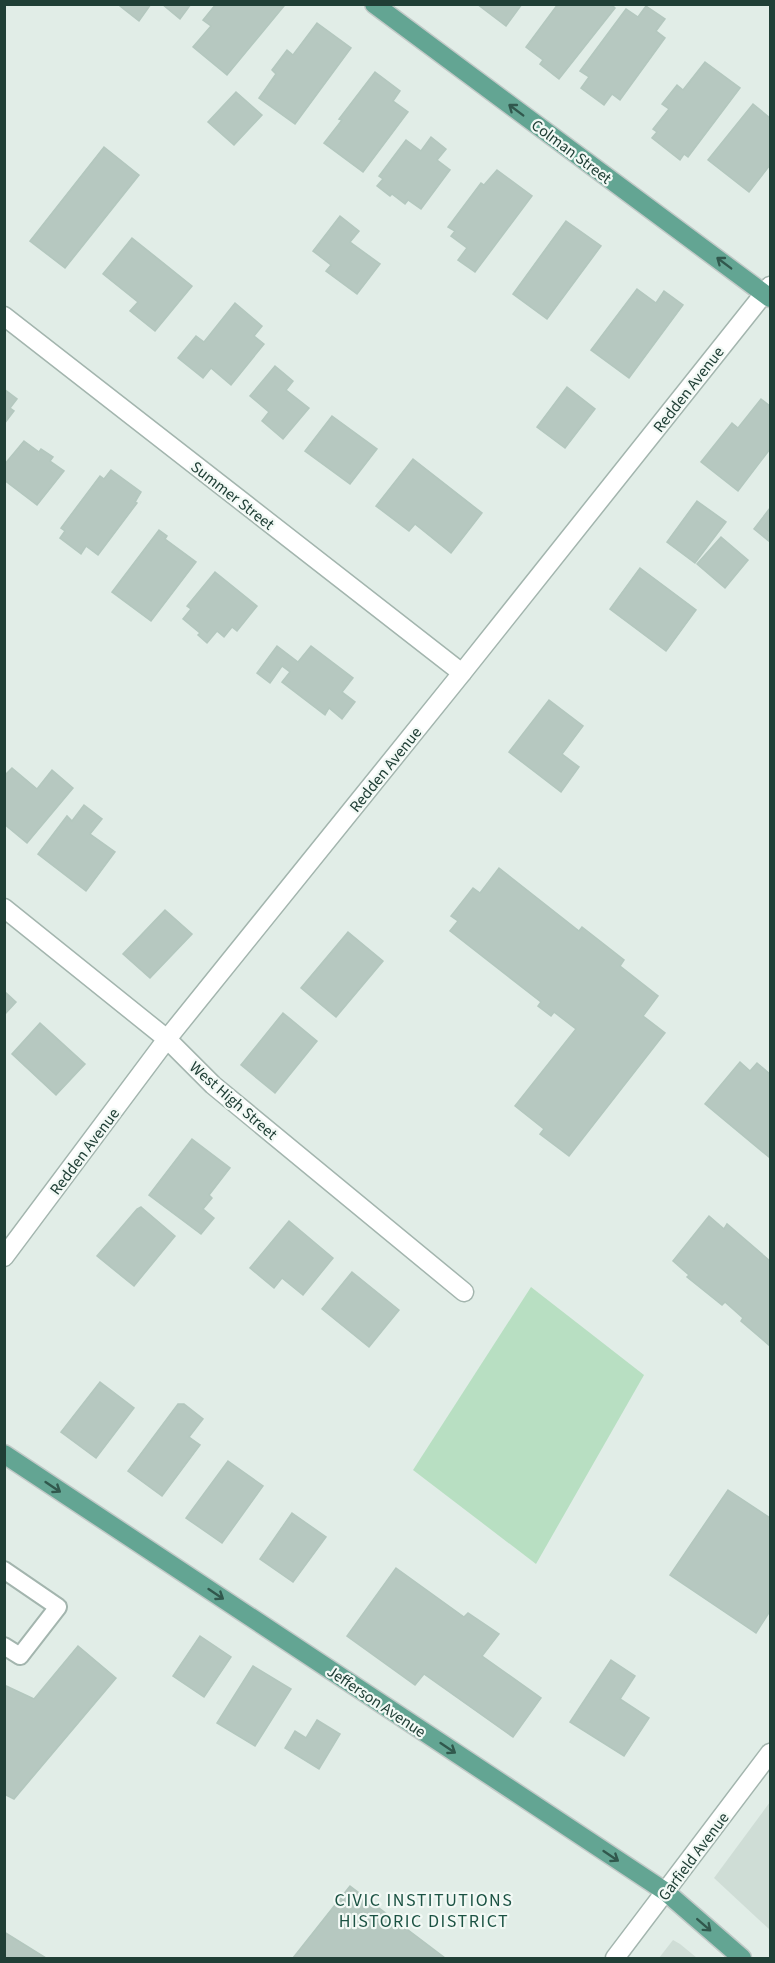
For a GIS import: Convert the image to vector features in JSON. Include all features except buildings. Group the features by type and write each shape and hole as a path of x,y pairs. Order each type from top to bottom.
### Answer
{"main road":[{"name":"Colman Street","path":"374,4 769,292"},
{"name":"Jefferson Avenue","path":"4,1454 666,1892 742,1959"}],"street":[{"name":"Redden Avenue","path":"4,1257 167,1039 769,292"},
{"name":"Summer Street","path":"4,316 462,673"},
{"name":"West High Street","path":"4,908 167,1039 213,1085 464,1292"},
{"name":"Garfield Avenue","path":"615,1959 771,1753"}],"lane":[{"path":"4,1569 58,1607 20,1656 4,1646"}],"shaded area":[{"path":"770,1802 770,1930 714,1878"},
{"path":"673,1940 680,1944 697,1958 659,1958"}],"green space":[{"path":"531,1287 644,1375 536,1564 413,1470"}],"district":[{"name":"CIVIC INSTITUTIONS HISTORIC DISTRICT","path":"424,1910"}]}
